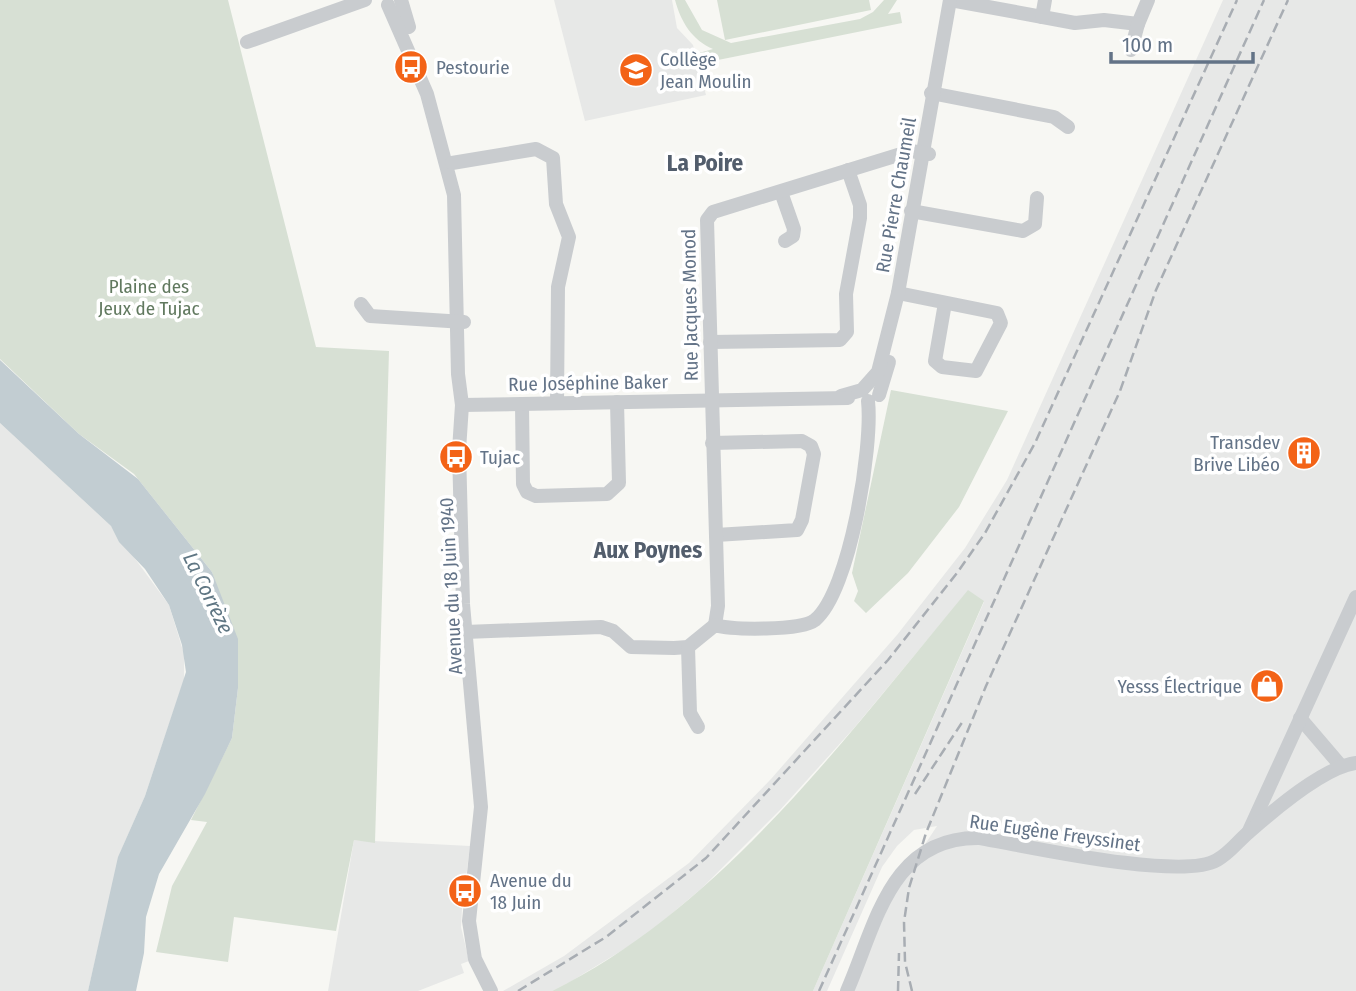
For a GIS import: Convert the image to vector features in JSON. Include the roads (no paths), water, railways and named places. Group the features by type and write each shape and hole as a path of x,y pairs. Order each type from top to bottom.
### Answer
{"street":[{"path":"247,42 364,0 389,1"},
{"name":"Rue Pierre Chaumeil","path":"870,395 900,294 950,0"},
{"name":"Rue Pierre Chaumeil","path":"935,94 956,0"},
{"path":"956,0 1075,23 1104,20 1138,24"},
{"path":"1042,17 1045,0"},
{"path":"1130,50 1148,0"},
{"name":"Avenue du 18 Juin 1940","path":"389,1 404,16 443,120 457,188 460,322"},
{"name":"Avenue du 18 Juin 1940","path":"389,1 426,94 452,186 465,373 468,632"},
{"path":"935,94 1054,117 1068,127"},
{"path":"452,163 536,149 548,153 552,158 556,204 569,237 558,287 556,402"},
{"name":"Rue Jacques Monod","path":"715,625 718,606 710,399 707,220 713,212 848,170 911,151 926,153"},
{"path":"710,342 840,340 847,332 846,294 860,218 860,205 848,170"},
{"path":"781,192 794,229 793,236 785,240"},
{"path":"914,212 1023,231 1035,224 1037,198"},
{"path":"900,294 997,313 1001,323 976,372 942,367 935,361 945,303"},
{"path":"361,304 370,316 460,322"},
{"path":"468,632 601,627 613,631 625,643 638,648 688,647 715,625 736,628 807,625 819,616 837,590 846,563 870,429 870,395"},
{"name":"Rue Joséphine Baker","path":"466,405 870,395"},
{"path":"522,404 523,484 527,492 536,496 607,494 616,488 617,402"},
{"name":"Avenue du 18 Juin 1940","path":"466,405 459,494 481,807 470,929 475,959 490,990"},
{"path":"712,443 802,441 811,446 814,454 803,520 797,530 716,535"},
{"path":"1248,832 1356,597"},
{"path":"688,647 690,713 698,727"},
{"path":"1300,718 1341,766"},
{"path":"1248,832 1341,766 1356,763"},
{"name":"Rue Eugène Freyssinet","path":"847,991 895,882 913,860 934,845 958,838 980,838 1180,869 1200,867 1217,861 1248,832"}],"water":[{"name":"La Corrèze","path":"0,360 79,434 138,479 212,572 238,639 238,688 232,738 205,794 159,874 146,917 144,953 136,991 88,991 118,857 145,796 186,672 182,645 169,605 145,569 119,542 111,526 0,423"}],"railway":[{"path":"518,991 606,937 706,858 888,660 957,573 985,533 1035,443 1237,0"},
{"path":"819,991 1264,0"},
{"path":"912,991 905,962 904,922 909,888 926,833 986,686 1120,391 1156,290 1288,0"},
{"path":"915,794 963,721"},
{"path":"898,991 899,953"}],"place":[{"name":"Pestourie","path":"411,67"},
{"name":"Collège Jean Moulin","path":"636,70"},
{"name":"Transdev Brive Libéo","path":"1304,453"},
{"name":"Tujac","path":"456,457"},
{"name":"Yesss Électrique","path":"1267,686"},
{"name":"Avenue du 18 Juin","path":"465,891"}],"district":[{"name":"La Poire","path":"705,163"},
{"name":"Aux Poynes","path":"648,550"}],"park label":[{"name":"Plaine des Jeux de Tujac","path":"149,297"}]}
